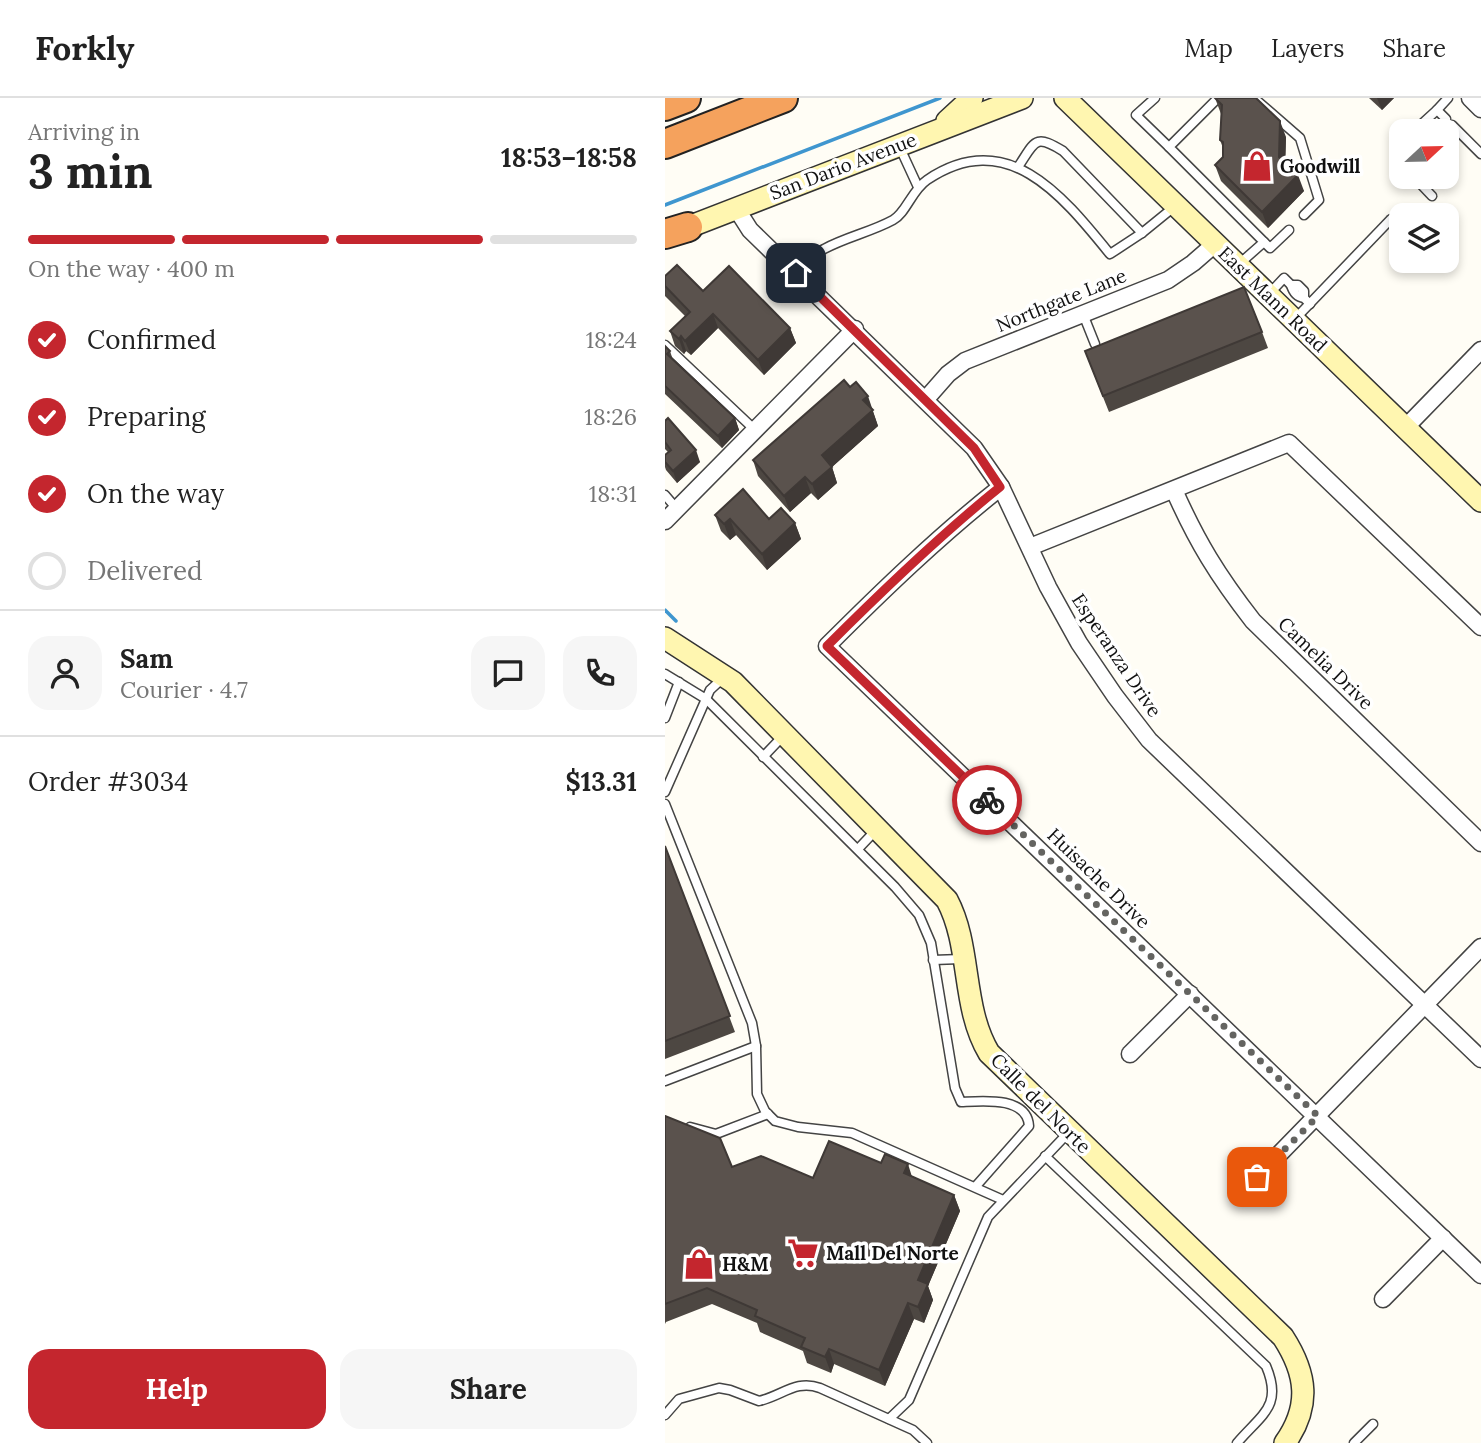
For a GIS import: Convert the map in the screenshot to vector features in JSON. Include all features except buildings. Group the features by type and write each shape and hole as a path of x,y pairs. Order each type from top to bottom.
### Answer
{"highway":[{"path":"665,106 685,98"},
{"path":"665,145 783,98"}],"street":[{"path":"937,130 972,98"},
{"name":"San Dario Avenue","path":"673,232 1022,98"},
{"name":"East Mann Road","path":"1065,98 1481,501"},
{"path":"1470,98 1481,109"},
{"name":"Esperanza Drive","path":"736,208 750,230 855,329 974,448 1000,487 1048,587 1079,643 1149,740 1481,1059"},
{"name":"Northgate Lane","path":"926,399 965,361 1168,280 1216,243"},
{"path":"665,521 855,329"},
{"path":"1405,428 1481,350"},
{"path":"1030,547 1289,443 1481,627"},
{"name":"Huisache Drive","path":"1000,487 901,572 827,646 1481,1275"},
{"name":"Camelia Drive","path":"1174,490 1193,534 1223,582 1253,621 1481,843"},
{"name":"Calle del Norte","path":"665,638 725,676 947,900 958,926 977,1028 989,1053 1283,1337 1294,1353 1303,1383 1303,1400 1299,1419 1285,1443"},
{"path":"1257,1177 1481,947"},
{"path":"1130,1054 1190,994"},
{"path":"1383,1299 1443,1238"}],"lane":[{"path":"1155,98 1136,115 1270,248 1289,230"},
{"path":"1169,147 1218,98"},
{"path":"1254,98 1300,138 1319,200 1304,215"},
{"path":"1427,119 1448,98"},
{"path":"1437,110 1481,154"},
{"path":"1018,167 1033,145 1041,140 1048,141 1063,150 1142,233"},
{"path":"899,145 918,187"},
{"path":"796,273 821,250 896,219 918,187 957,165 979,160 1005,162 1027,171 1060,196 1110,254 1177,205"},
{"path":"1425,189 1432,196"},
{"path":"1294,320 1307,301 1389,221"},
{"path":"1238,265 1264,242"},
{"path":"1268,294 1284,278 1304,291 1307,301"},
{"path":"1083,314 1095,344"},
{"path":"665,345 755,430"},
{"path":"665,495 677,509"},
{"path":"665,674 706,699 895,887 919,915 930,943 954,1079 961,1102 1003,1102 1019,1108 1028,1119 1029,1126 976,1186"},
{"path":"665,792 710,690 725,676"},
{"path":"665,718 679,682"},
{"path":"763,757 785,735"},
{"path":"665,804 752,1023 756,1046 757,1094 768,1114 775,1121 786,1125 852,1133 1003,1200"},
{"path":"857,849 878,828"},
{"path":"933,960 964,959"},
{"path":"665,1081 756,1046"},
{"path":"679,1122 716,1134 768,1114"},
{"path":"889,1419 909,1400 988,1217 1069,1132"},
{"path":"1045,1156 1266,1366 1274,1384 1272,1403 1237,1443"},
{"path":"667,1416 679,1399 697,1393 719,1388 759,1401 804,1384 820,1388 913,1430 927,1443"},
{"path":"1354,1443 1373,1424"}],"waterway":[{"path":"665,205 940,98"},
{"path":"665,610 676,621"}],"way so far":[{"path":"987,800 1318,1116 1257,1177"}],"place":[{"name":"Goodwill","path":"1257,166"},
{"name":"Mall Del Norte","path":"803,1253"},
{"name":"H&M","path":"699,1264"}],"route":[{"path":"796,273 974,448 1000,487 892,581 827,646 987,800"}]}
